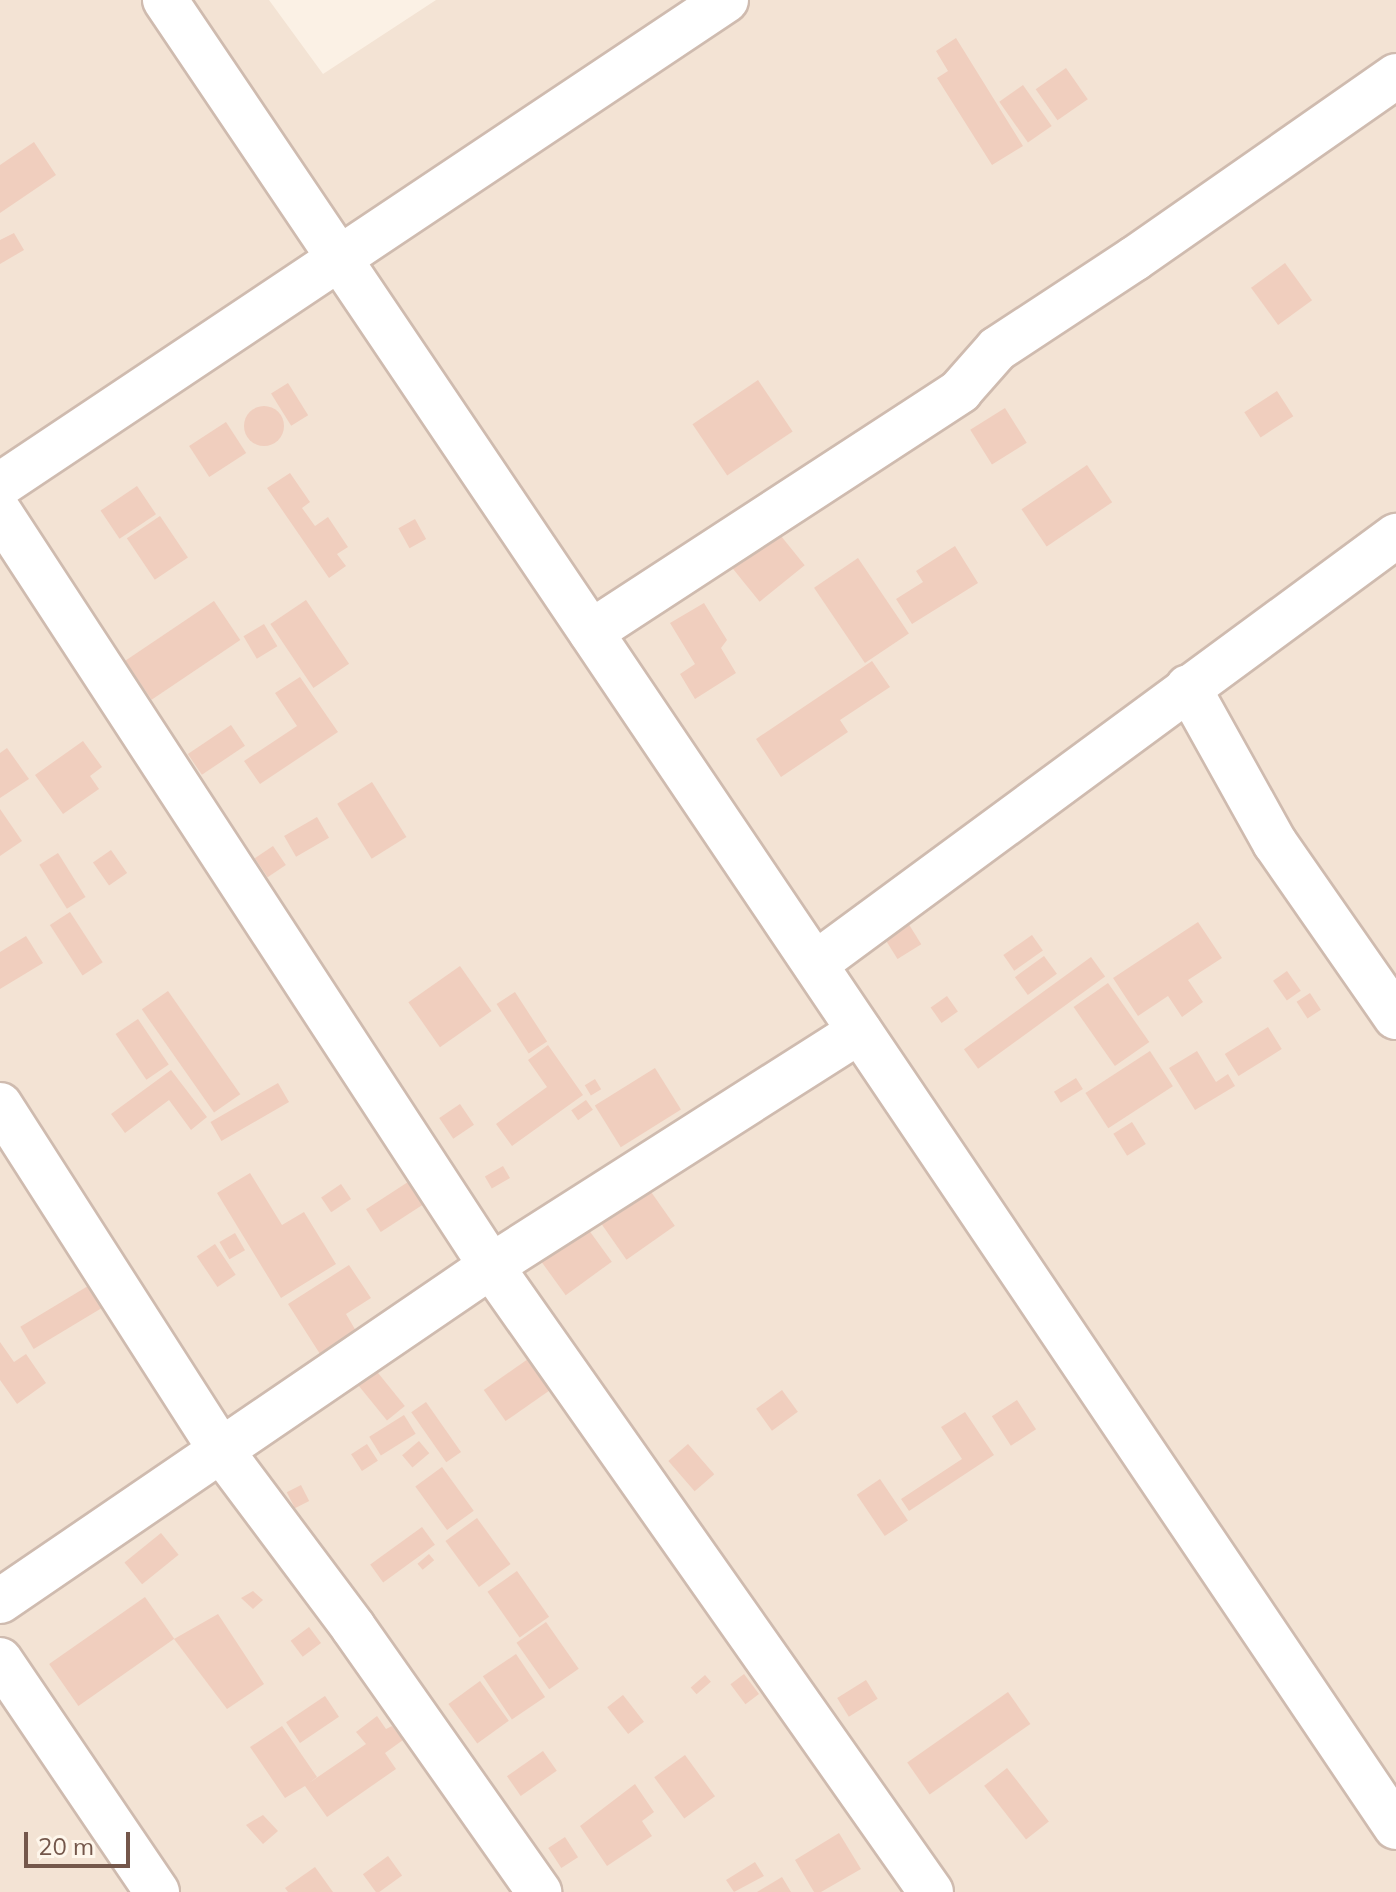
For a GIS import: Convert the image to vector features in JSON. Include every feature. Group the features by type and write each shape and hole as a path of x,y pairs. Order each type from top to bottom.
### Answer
{"street":[{"path":"165,0 1396,1827"},
{"path":"0,485 726,0"},
{"path":"591,632 960,391 997,349 1134,259 1396,76"},
{"path":"0,513 491,1266 931,1892"},
{"path":"815,964 1396,536"},
{"path":"1188,687 1275,843 1396,1017"},
{"path":"0,1601 491,1266 860,1031"},
{"path":"0,1105 220,1449 353,1627 539,1892"},
{"path":"0,1660 157,1892"}],"shaded area":[{"path":"0,0 269,0 323,74 436,0 1396,0 1396,1892 0,1892"}],"building":[{"path":"956,38 1023,146 992,165 937,78 948,71 936,51"},
{"path":"1066,68 1088,99 1057,120 1036,89"},
{"path":"1023,85 1052,126 1028,143 999,102"},
{"path":"34,142 56,175 0,213 0,165"},
{"path":"14,233 24,250 0,264 0,240"},
{"path":"1285,263 1312,300 1278,325 1251,288"},
{"path":"758,380 793,431 727,476 693,424"},
{"path":"288,383 308,415 291,426 271,394"},
{"path":"1277,391 1293,416 1261,437 1244,412"},
{"path":"264,406 278,412 284,426 278,440 264,446 250,440 244,426 250,412"},
{"path":"1005,408 1027,443 992,464 970,430"},
{"path":"226,422 246,453 209,477 189,446"},
{"path":"1087,465 1112,502 1047,546 1022,509"},
{"path":"290,473 310,502 302,508 315,526 328,517 348,547 337,554 346,566 329,578 267,488"},
{"path":"137,486 156,514 120,539 101,511"},
{"path":"160,516 188,557 155,580 127,538"},
{"path":"415,519 426,539 410,548 398,528"},
{"path":"777,531 805,565 760,602 732,568"},
{"path":"955,546 978,583 912,624 896,599 923,582 916,571"},
{"path":"858,558 909,633 865,663 814,588"},
{"path":"306,600 349,664 313,688 270,624"},
{"path":"214,601 240,640 152,700 125,661"},
{"path":"704,603 727,640 721,648 736,673 695,699 680,674 695,664 670,623"},
{"path":"264,624 277,646 257,659 243,636"},
{"path":"872,661 890,687 840,720 848,732 781,777 756,739"},
{"path":"300,677 338,732 260,784 244,761 297,726 275,693"},
{"path":"231,725 245,746 202,775 188,754"},
{"path":"83,741 102,767 90,776 99,789 63,814 35,775"},
{"path":"7,748 29,779 0,798 0,753"},
{"path":"372,782 406,837 372,859 337,804"},
{"path":"0,809 22,841 0,856"},
{"path":"317,817 329,838 296,857 284,836"},
{"path":"273,846 286,865 268,877 255,858"},
{"path":"111,850 127,873 109,886 93,863"},
{"path":"58,853 86,897 67,909 39,865"},
{"path":"70,912 103,962 83,975 50,925"},
{"path":"1198,922 1222,958 1188,980 1203,1002 1182,1017 1168,996 1138,1016 1113,978"},
{"path":"908,923 921,944 898,959 884,938"},
{"path":"1032,935 1043,951 1014,971 1003,955"},
{"path":"26,936 43,963 0,989 0,952"},
{"path":"1044,956 1057,974 1028,995 1015,977"},
{"path":"1091,957 1105,976 978,1069 964,1049"},
{"path":"460,966 492,1011 440,1047 408,1002"},
{"path":"1287,971 1301,991 1287,1000 1273,981"},
{"path":"1108,983 1149,1042 1115,1066 1074,1007"},
{"path":"168,991 240,1094 214,1113 142,1009"},
{"path":"515,992 547,1041 529,1053 497,1004"},
{"path":"1310,993 1321,1010 1307,1018 1297,1002"},
{"path":"947,996 958,1012 942,1023 931,1007"},
{"path":"138,1019 169,1065 146,1080 116,1034"},
{"path":"1268,1027 1282,1049 1239,1076 1225,1054"},
{"path":"548,1045 583,1095 512,1146 496,1124 547,1087 528,1060"},
{"path":"1150,1051 1173,1086 1108,1128 1085,1093"},
{"path":"1197,1051 1216,1082 1228,1074 1235,1086 1195,1110 1169,1068"},
{"path":"655,1068 681,1110 621,1147 595,1106"},
{"path":"171,1070 207,1117 191,1130 169,1100 125,1133 111,1114"},
{"path":"1076,1078 1083,1089 1061,1103 1054,1092"},
{"path":"595,1079 601,1089 591,1095 585,1085"},
{"path":"278,1083 289,1102 221,1141 210,1122"},
{"path":"586,1100 593,1110 578,1120 571,1110"},
{"path":"460,1104 474,1125 453,1139 439,1118"},
{"path":"1132,1122 1146,1144 1127,1156 1113,1134"},
{"path":"503,1166 510,1178 492,1189 485,1176"},
{"path":"250,1173 282,1225 304,1212 336,1264 281,1298 217,1193"},
{"path":"408,1182 423,1205 381,1232 366,1209"},
{"path":"341,1184 351,1199 331,1212 321,1197"},
{"path":"649,1189 675,1226 626,1260 601,1223"},
{"path":"583,1222 612,1262 566,1295 537,1256"},
{"path":"235,1233 245,1250 229,1259 219,1242"},
{"path":"215,1244 236,1275 217,1287 197,1256"},
{"path":"349,1265 371,1298 346,1314 356,1331 320,1354 288,1304"},
{"path":"88,1286 101,1308 34,1349 20,1327"},
{"path":"0,1342 14,1362 26,1354 46,1383 17,1404 0,1380"},
{"path":"528,1359 550,1390 506,1421 484,1390"},
{"path":"374,1368 405,1406 387,1421 356,1382"},
{"path":"782,1390 798,1412 772,1431 756,1409"},
{"path":"1017,1400 1036,1429 1011,1446 992,1416"},
{"path":"426,1402 461,1452 446,1462 411,1412"},
{"path":"965,1412 994,1455 909,1511 901,1499 962,1459 941,1427"},
{"path":"404,1415 416,1434 381,1455 369,1437"},
{"path":"419,1441 429,1453 412,1467 402,1455"},
{"path":"367,1444 378,1461 362,1471 351,1454"},
{"path":"688,1444 714,1474 695,1491 668,1461"},
{"path":"442,1467 474,1511 447,1530 415,1486"},
{"path":"880,1479 908,1520 885,1536 857,1495"},
{"path":"301,1485 309,1501 295,1508 287,1492"},
{"path":"477,1518 511,1564 479,1587 445,1541"},
{"path":"422,1527 435,1545 383,1582 370,1565"},
{"path":"161,1533 179,1555 142,1584 124,1563"},
{"path":"429,1554 434,1560 423,1570 418,1564"},
{"path":"517,1571 549,1617 520,1638 488,1592"},
{"path":"253,1591 263,1600 253,1609 241,1598"},
{"path":"145,1597 174,1639 78,1706 49,1664"},
{"path":"218,1614 264,1684 227,1709 174,1639"},
{"path":"546,1622 579,1669 549,1689 517,1643"},
{"path":"309,1627 321,1643 303,1657 291,1641"},
{"path":"516,1654 545,1697 512,1719 483,1676"},
{"path":"744,1674 759,1694 745,1704 730,1684"},
{"path":"705,1675 711,1682 697,1694 691,1687"},
{"path":"866,1680 878,1699 849,1717 837,1698"},
{"path":"480,1681 509,1721 477,1744 448,1704"},
{"path":"1008,1692 1030,1724 930,1794 907,1763"},
{"path":"623,1695 644,1722 628,1734 607,1707"},
{"path":"325,1696 339,1717 300,1743 286,1722"},
{"path":"377,1716 386,1729 392,1726 403,1740 385,1753 396,1769 327,1817 305,1786 285,1798 250,1747 282,1726 317,1777 309,1783 366,1744 356,1732"},
{"path":"543,1751 557,1771 521,1796 507,1776"},
{"path":"685,1755 715,1796 684,1819 654,1777"},
{"path":"1007,1768 1049,1822 1026,1839 984,1786"},
{"path":"635,1784 654,1812 642,1821 652,1836 607,1866 580,1826"},
{"path":"263,1815 278,1831 263,1844 246,1825"},
{"path":"839,1833 861,1869 821,1892 814,1892 795,1860"},
{"path":"565,1837 578,1857 561,1868 548,1848"},
{"path":"388,1856 402,1875 376,1892 363,1874"},
{"path":"755,1862 764,1876 734,1892 726,1880"},
{"path":"315,1867 333,1892 288,1892 285,1888"},
{"path":"782,1877 791,1892 757,1892"}]}
